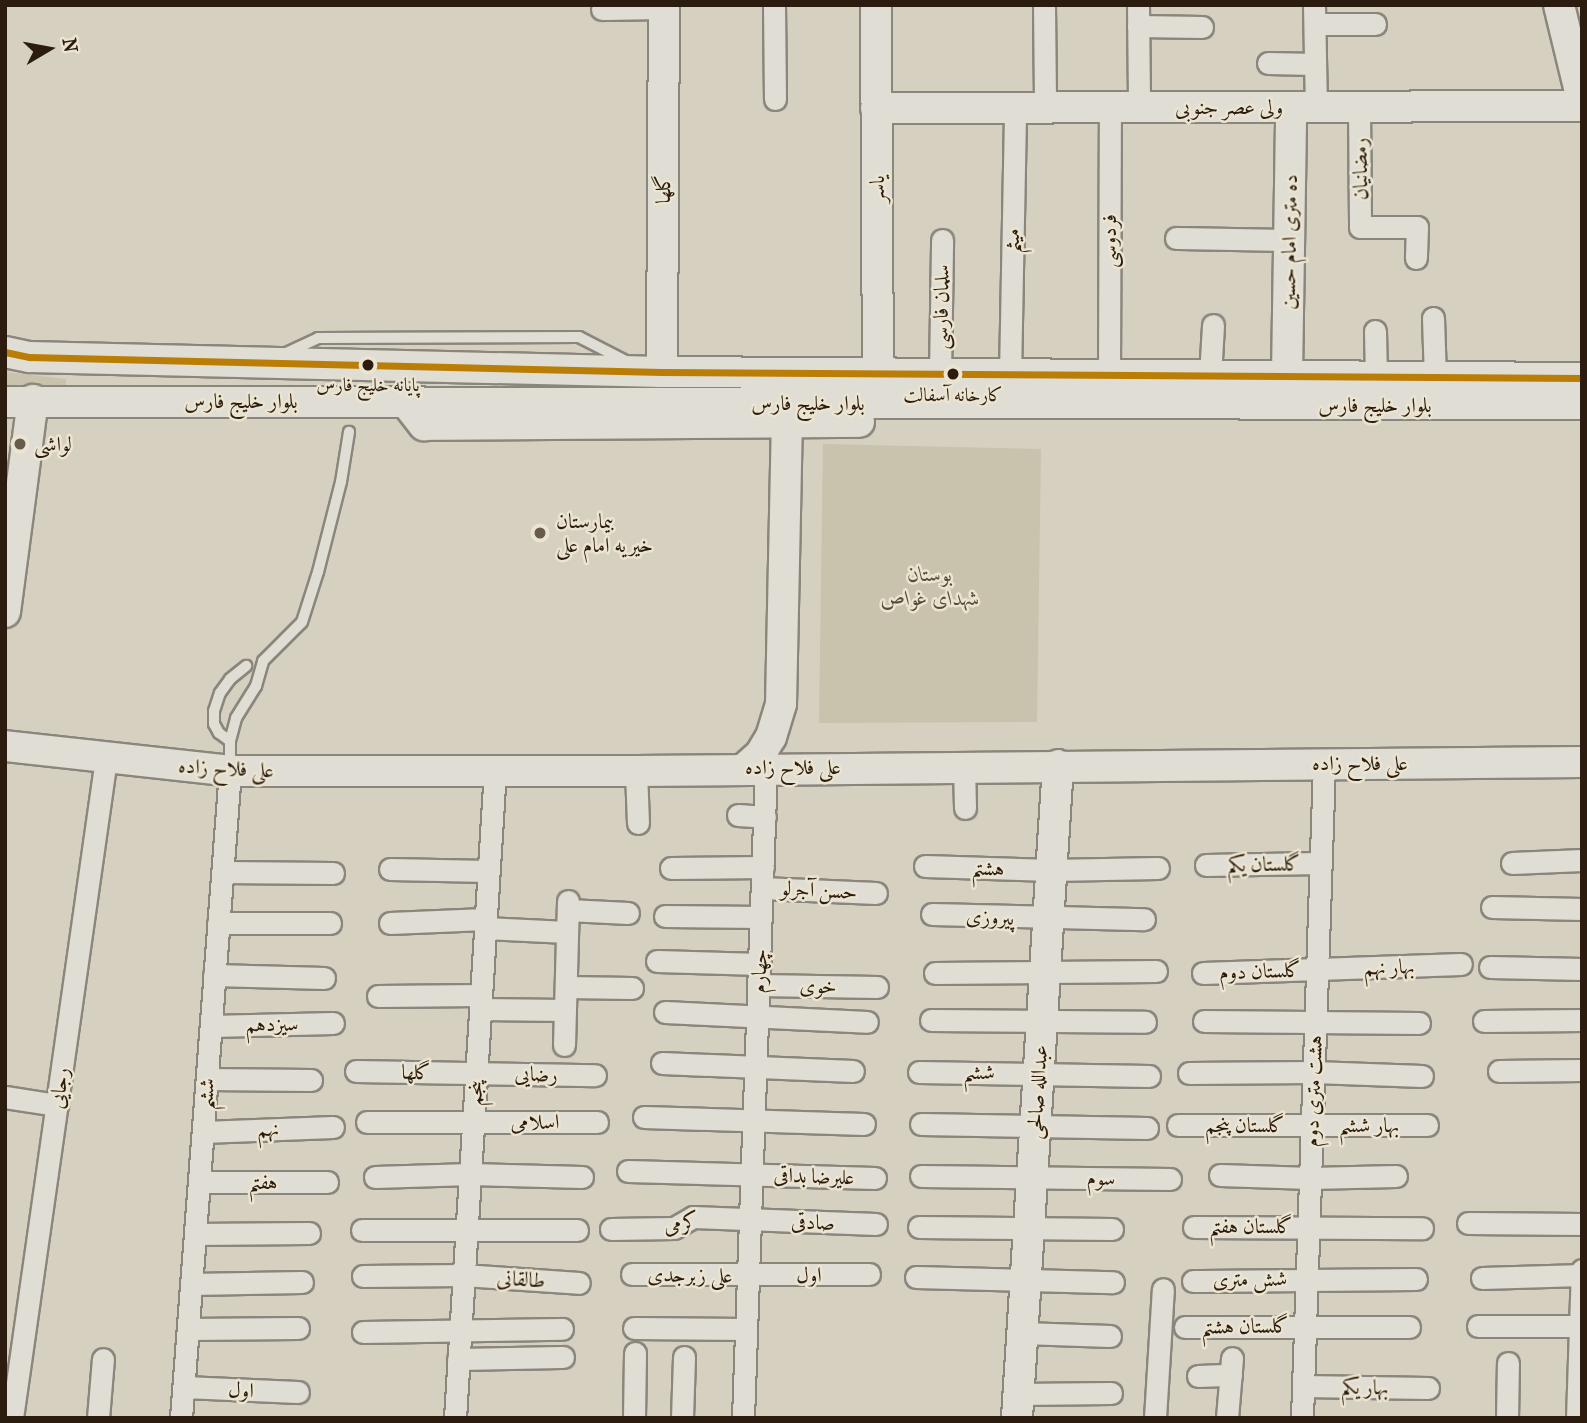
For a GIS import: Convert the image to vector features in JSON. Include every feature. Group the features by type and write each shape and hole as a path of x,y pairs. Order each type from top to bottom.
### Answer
{"street":[{"path":"774,5 775,99"},
{"name":"یاسر","path":"876,5 878,374"},
{"path":"1044,5 1045,108"},
{"path":"1559,5 1582,100"},
{"path":"602,9 664,7"},
{"name":"گلها","path":"654,372 664,7"},
{"path":"1303,107 1315,64 1314,15 1375,24"},
{"path":"1138,16 1202,27"},
{"name":"فردوسی","path":"1109,375 1125,108 1138,16"},
{"path":"1268,63 1315,64"},
{"name":"ولی عصر جنوبی","path":"876,108 1582,106"},
{"name":"ده متری امام حسین","path":"1289,391 1289,240 1303,107"},
{"name":"رمضانیان","path":"1359,107 1360,227 1417,227 1416,258"},
{"name":"میثم","path":"1010,374 1015,108"},
{"path":"1176,238 1289,240"},
{"name":"سلمان فارسی","path":"940,374 942,240"},
{"path":"1433,318 1434,377"},
{"path":"1210,376 1213,325"},
{"path":"1375,331 1376,377"},
{"name":"بلوار خلیج فارس","path":"17,355 654,372 1210,376 1289,391 1376,377 1434,377 1580,398"},
{"path":"405,401 424,425 1260,420 1289,391"},
{"name":"بلوار خلیج فارس","path":"19,401 405,401 1289,391 1580,398"},
{"path":"5,612 19,401"},
{"path":"756,767 771,737 781,704 787,424"},
{"path":"781,704 792,741 803,759 832,767"},
{"name":"علی فلاح زاده","path":"5,746 230,771 636,771 756,767 1582,762"},
{"name":"رجایی","path":"12,1418 106,758"},
{"name":"هشت متری دوم","path":"1302,1418 1324,764"},
{"name":"عبدالله صالحی","path":"1018,1406 1058,765"},
{"path":"964,766 965,808"},
{"name":"چهارم","path":"743,1418 765,817 756,767"},
{"name":"پنجم","path":"455,1418 495,769"},
{"name":"ششم","path":"181,1418 230,771"},
{"path":"636,771 638,823"},
{"path":"738,815 765,817"},
{"path":"1512,863 1582,860"},
{"name":"گلستان یکم","path":"1206,865 1321,863"},
{"name":"هشتم","path":"925,866 1051,870 1158,868"},
{"path":"671,868 762,877"},
{"path":"390,869 488,871"},
{"path":"222,872 333,873"},
{"name":"حسن آجرلو","path":"762,877 864,899"},
{"path":"565,1045 568,906 628,913"},
{"path":"1492,907 1582,909"},
{"name":"پیروزی","path":"932,914 1048,919 1144,919"},
{"path":"665,916 761,917"},
{"path":"390,922 485,923 567,932"},
{"path":"218,923 330,923"},
{"name":"خوی","path":"657,961 877,987"},
{"name":"بهار نهم","path":"1317,970 1461,964"},
{"path":"1490,967 1582,969"},
{"name":"گلستان دوم","path":"1203,973 1317,970"},
{"path":"935,972 1156,971"},
{"path":"215,975 324,978"},
{"path":"566,987 632,988"},
{"path":"378,996 565,1010"},
{"path":"665,1012 867,1022"},
{"path":"931,1020 1144,1022"},
{"path":"1484,1021 1582,1020"},
{"path":"1204,1021 1419,1023"},
{"name":"سیزدهم","path":"211,1026 333,1023"},
{"path":"662,1063 853,1071"},
{"path":"1499,1071 1582,1070"},
{"name":"گلها","path":"356,1071 476,1074"},
{"name":"ششم","path":"919,1072 1149,1076"},
{"path":"1189,1073 1314,1072 1422,1076"},
{"name":"رضایی","path":"476,1074 595,1075"},
{"path":"207,1079 311,1080"},
{"path":"5,1097 57,1105"},
{"path":"644,1117 864,1124"},
{"name":"اسلامی","path":"367,1122 597,1122"},
{"path":"921,1124 1147,1128"},
{"name":"گلستان پنجم","path":"1178,1125 1312,1125"},
{"name":"بهار ششم","path":"1312,1125 1427,1125"},
{"name":"نهم","path":"203,1132 333,1127"},
{"path":"628,1171 752,1174"},
{"path":"375,1177 470,1174 582,1177"},
{"name":"علیرضا بداقی","path":"752,1174 876,1178"},
{"path":"1220,1175 1310,1178 1396,1176"},
{"name":"سوم","path":"921,1176 1170,1179"},
{"name":"هفتم","path":"199,1182 327,1181"},
{"name":"کرمی","path":"611,1228 674,1228 693,1217 750,1220"},
{"name":"صادقی","path":"750,1220 876,1224"},
{"path":"1468,1223 1582,1224"},
{"path":"919,1227 1112,1229"},
{"name":"گلستان هفتم","path":"1194,1227 1422,1228"},
{"path":"362,1230 577,1230"},
{"path":"195,1234 309,1233"},
{"name":"علی زبرجدی","path":"632,1274 748,1276"},
{"name":"اول","path":"748,1276 869,1274"},
{"path":"1482,1278 1582,1274 1577,1418"},
{"name":"طالقانی","path":"363,1276 463,1275 579,1283"},
{"path":"916,1277 1113,1282"},
{"name":"شش متری","path":"1193,1281 1416,1279"},
{"path":"191,1284 302,1282"},
{"path":"1154,1418 1163,1289"},
{"path":"1478,1326 1581,1326"},
{"name":"گلستان هشتم","path":"1185,1327 1409,1327"},
{"path":"188,1329 298,1328"},
{"path":"363,1332 460,1328 562,1329"},
{"path":"635,1328 746,1329"},
{"path":"1023,1333 1110,1336"},
{"path":"634,1418 635,1353"},
{"path":"458,1359 563,1357"},
{"path":"682,1418 684,1357"},
{"path":"98,1418 103,1359"},
{"path":"1507,1418 1508,1363"},
{"path":"1198,1376 1232,1366 1227,1418"},
{"name":"بهار یکم","path":"1303,1386 1428,1388"},
{"name":"اول","path":"184,1387 298,1392"},
{"path":"1018,1406 1111,1392"}],"lane":[{"path":"230,771 230,741 236,718 256,686 263,661 302,622 341,482 349,432"},
{"path":"230,741 219,733 214,724 214,711 220,693 230,679 246,666"}],"green space":[{"path":"5,372 66,379 66,388 5,388"},
{"name":"بوستان شهدای غواص","path":"823,444 1041,449 1037,722 819,723"}],"transit line":[{"path":"5,352 29,357 662,372 1582,378"}],"place":[{"name":"پایانه خلیج فارس","path":"368,365"},
{"name":"کارخانه آسفالت","path":"953,374"},
{"name":"لواشی","path":"20,444"},
{"name":"بیمارستان خیریه امام علی","path":"540,533"}]}
